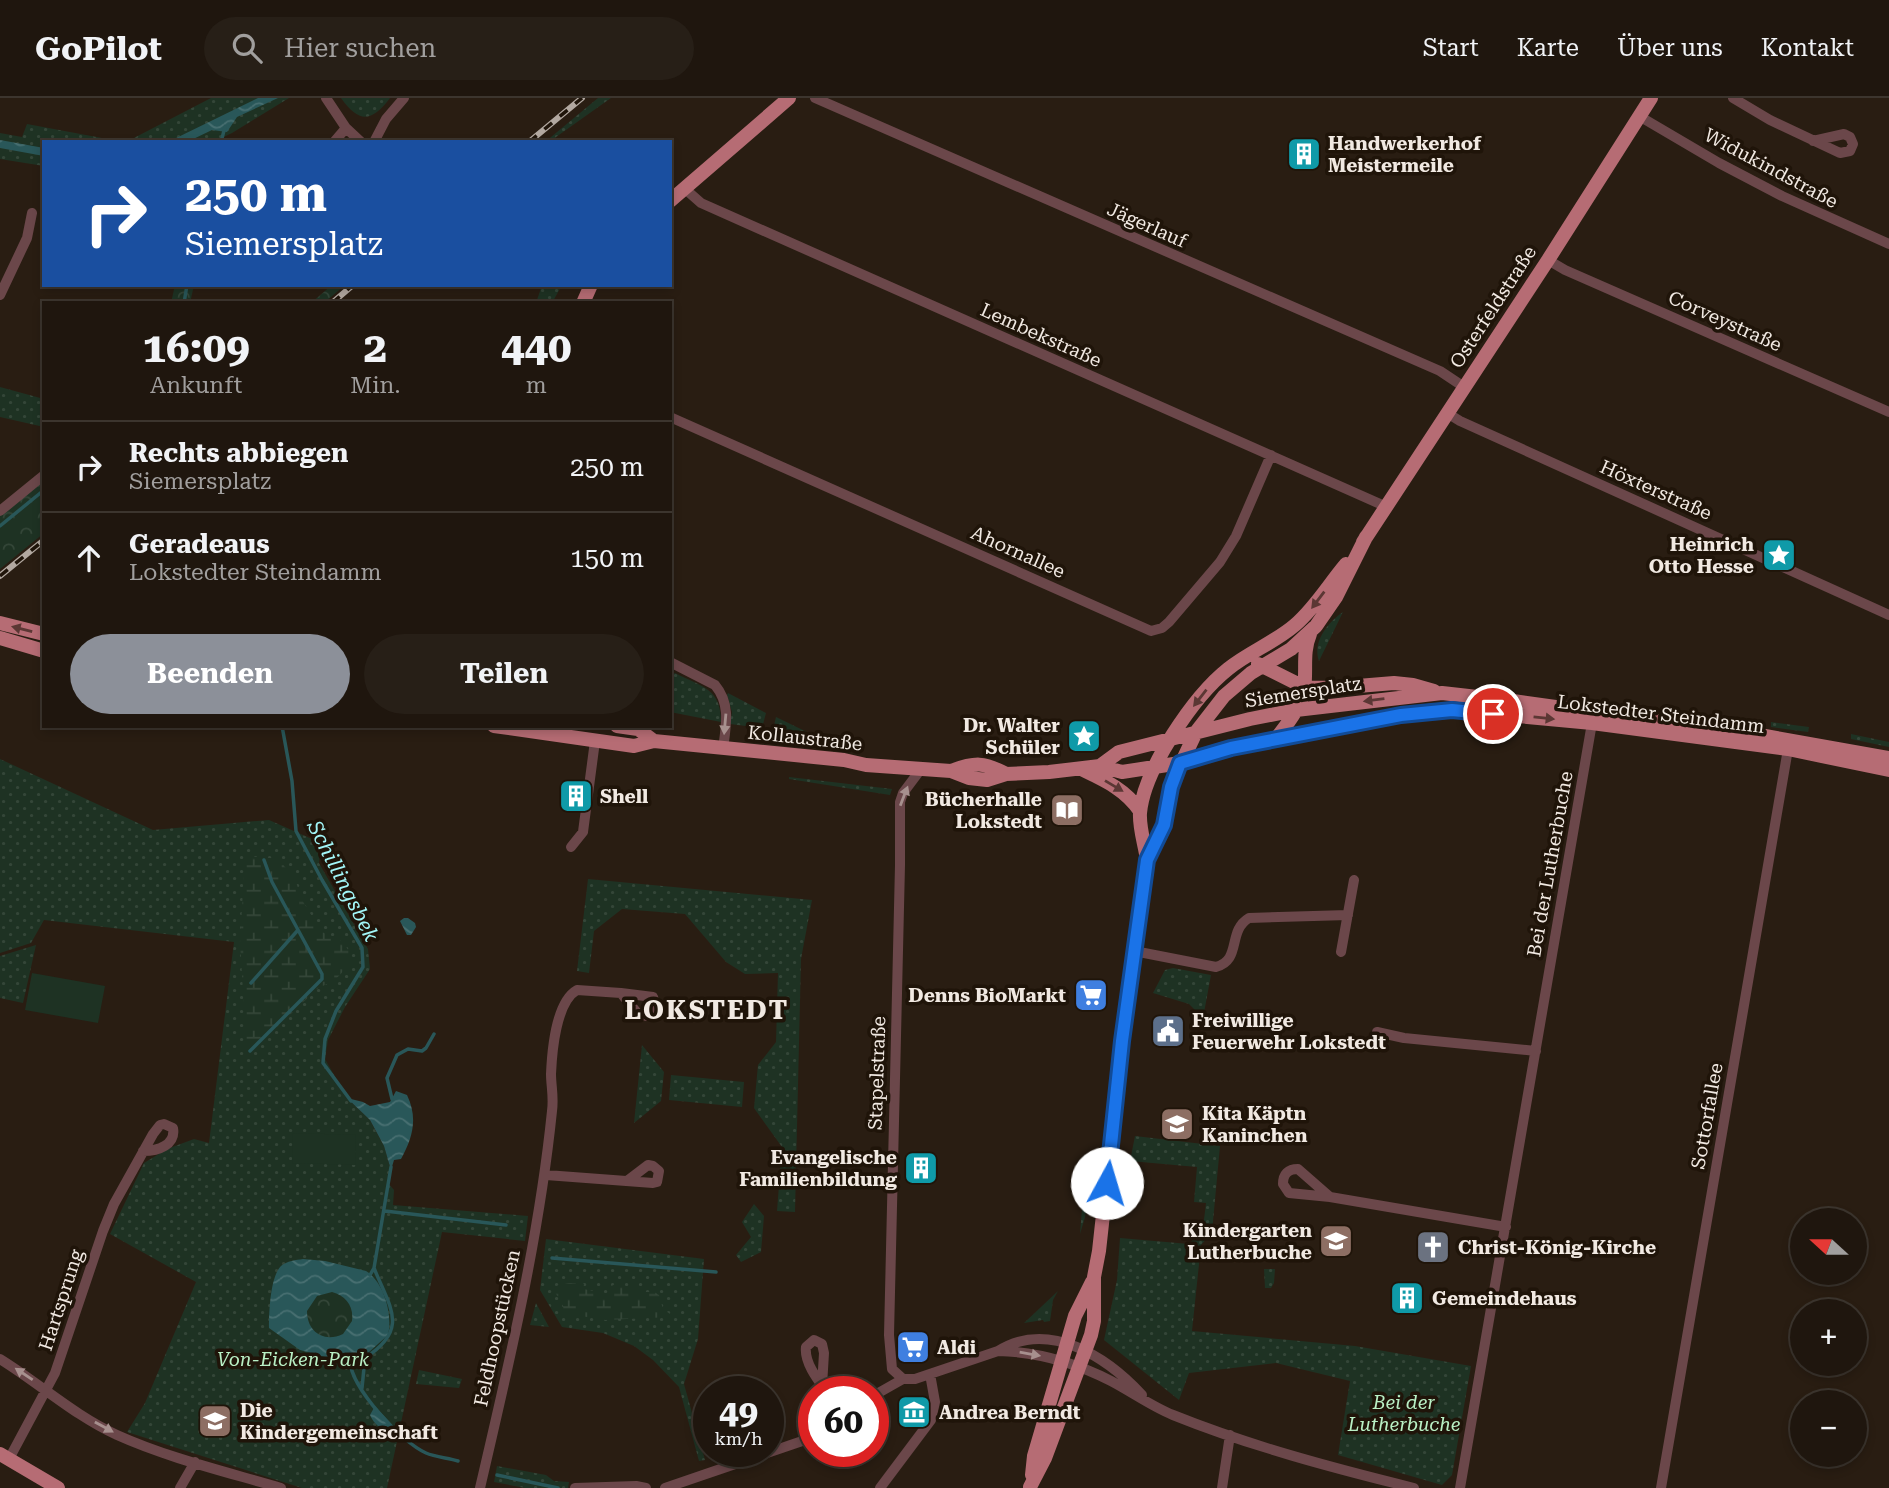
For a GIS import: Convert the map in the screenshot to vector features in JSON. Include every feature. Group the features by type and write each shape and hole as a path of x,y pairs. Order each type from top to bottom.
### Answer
{"main road":[{"path":"672,199 789,98"},
{"name":"Osterfeldstraße","path":"1140,811 1145,788 1164,744 1205,690 1235,664 1298,623 1366,537 1651,98"},
{"name":"Osterfeldstraße","path":"1176,764 1196,732 1224,696 1251,673 1291,649 1312,630 1336,597 1366,537"},
{"path":"0,623 42,634"},
{"path":"1276,739 1296,710 1304,687 1304,655 1312,630"},
{"path":"0,638 42,650"},
{"path":"1235,664 1249,662 1263,666 1304,687 1394,683 1441,693"},
{"name":"Siemersplatz","path":"1164,744 1196,732 1296,710 1441,693"},
{"name":"Lokstedter Steindamm","path":"1441,693 1765,736 1889,758"},
{"name":"Lokstedter Steindamm","path":"1427,711 1452,710 1591,723 1788,749 1889,769"},
{"name":"Siemersplatz","path":"1154,767 1276,739 1427,711"},
{"name":"Kollaustraße","path":"507,728 634,746 654,741 951,771 969,778 987,780 1006,774 1100,766 1122,772 1154,767"},
{"name":"Kollaustraße","path":"631,728 638,729 654,741"},
{"path":"1030,1488 1045,1458 1094,1321 1094,1277 1147,860 1164,825 1176,764 1164,744"},
{"name":"Kollaustraße","path":"1100,766 1119,752 1164,744"},
{"path":"1082,769 1118,788 1133,801 1140,811 1147,860"},
{"path":"1030,1488 1034,1455 1075,1316 1094,1277"},
{"path":"4,1457 58,1488"}],"street":[{"path":"326,98 346,128 359,140"},
{"path":"375,140 386,118 404,98"},
{"name":"Jägerlauf","path":"815,98 1440,371 1464,387"},
{"path":"1732,98 1813,141"},
{"name":"Widukindstraße","path":"1639,116 1782,196 1889,244"},
{"path":"336,140 346,128"},
{"name":"Lembekstraße","path":"684,188 701,203 1387,507"},
{"path":"0,295 27,238 32,213"},
{"name":"Corveystraße","path":"1548,260 1565,270 1889,412"},
{"name":"Höxterstraße","path":"1447,413 1889,615"},
{"name":"Ahornallee","path":"672,418 1152,631 1169,622 1220,562 1236,536 1271,456"},
{"path":"0,511 42,477"},
{"path":"672,663 715,685 724,700 727,716 723,749"},
{"name":"Bei der Lutherbuche","path":"1460,1488 1591,723"},
{"path":"571,847 583,832 595,741"},
{"name":"Sottorfallee","path":"1661,1488 1788,749"},
{"name":"Stapelstraße","path":"903,1379 892,1369 889,1335 900,828 901,797 921,769"},
{"path":"1341,952 1354,880"},
{"path":"1134,951 1216,967 1224,965 1232,954 1237,930 1241,923 1249,918 1348,915"},
{"name":"Feldhoopstücken","path":"480,1488 526,1287 546,1175 554,1093 551,1076 558,1022 563,1006 571,993 577,990 621,993"},
{"path":"1377,1032 1404,1038 1536,1051"},
{"name":"Hartsprung","path":"4,1457 55,1373 103,1231 114,1204 144,1151"},
{"path":"546,1175 627,1181"},
{"path":"1331,1197 1506,1227"},
{"path":"889,1387 903,1379 910,1380 998,1351 1011,1343 1046,1338 1067,1343 1112,1367 1149,1402"},
{"path":"998,1351 1028,1353 1062,1361 1109,1380 1175,1416 1339,1469 1397,1486 1414,1488"},
{"path":"0,1359 81,1415 117,1435 281,1488"},
{"path":"880,1488 931,1420 935,1402 930,1374"},
{"path":"1222,1488 1230,1435"},
{"path":"665,1488 798,1442"},
{"path":"180,1488 195,1462"},
{"path":"575,1488 646,1488"}],"green space":[{"path":"211,98 289,98 217,140 130,140"},
{"path":"341,98 390,98 377,112 365,117 359,116"},
{"path":"598,98 611,98 552,140 547,140"},
{"path":"27,124 113,140 42,140 42,166 0,159 0,133 22,137"},
{"path":"175,287 194,287 190,301 171,301"},
{"path":"330,287 343,287 326,301 313,301"},
{"path":"541,287 561,287 553,301 537,301"},
{"path":"0,387 42,398 42,427 0,417"},
{"path":"42,480 42,535 0,569 0,515"},
{"path":"1343,612 1319,661 1318,647 1323,633"},
{"path":"675,673 714,695 718,702 721,722 672,712 672,675"},
{"path":"728,693 766,713 762,728 730,724 732,712"},
{"path":"776,717 811,734 811,736 773,730"},
{"path":"1771,722 1809,727 1808,732 1771,727"},
{"path":"1851,734 1889,742 1889,747 1851,739"},
{"name":"Von-Eicken-Park","path":"0,759 153,830 269,820 321,843 319,863 368,949 370,969 345,1007 328,1040 325,1059 347,1098 370,1120 384,1146 391,1170 388,1183 394,1190 393,1205 528,1216 525,1241 442,1232 387,1488 302,1488 127,1432 145,1403 196,1282 110,1234 144,1163 167,1149 194,1139 209,1143 234,942 44,920 31,943 0,953"},
{"path":"789,777 892,789 890,795"},
{"path":"245,856 282,859 284,866 294,876 302,900 318,926 327,936 343,941 351,955 349,965 334,981 318,988 247,1056 240,942"},
{"path":"588,879 812,900 801,959 795,1212 777,1211 782,1147 754,1108 758,1065 776,1042 778,973 745,974 726,962 685,914 622,909 594,931 589,973 577,971"},
{"path":"36,945 23,1003 0,998 0,956"},
{"path":"1173,968 1211,975 1203,1018 1189,1004 1153,993 1165,970"},
{"path":"32,973 105,986 98,1023 25,1010"},
{"path":"642,1045 664,1072 661,1101 634,1123"},
{"path":"671,1075 744,1082 742,1107 669,1100"},
{"path":"293,1133 356,1135 355,1165 292,1163"},
{"name":"Bei der Lutherbuche","path":"1135,1136 1220,1146 1212,1232 1201,1245 1192,1331 1355,1346 1471,1366 1452,1475 1442,1485 1338,1455 1350,1381 1276,1363 1189,1373 1179,1400 1104,1340 1117,1280 1120,1238 1189,1244 1203,1228 1206,1203 1194,1202 1197,1167 1130,1161"},
{"path":"1084,1184 1089,1187 1080,1234"},
{"path":"754,1204 764,1216 761,1252 741,1262 736,1255 751,1237 742,1222"},
{"path":"546,1239 704,1259 698,1339 684,1384 693,1417 693,1439 679,1387 653,1360 634,1346 603,1333 562,1327 540,1290"},
{"path":"1264,1269 1275,1269 1271,1288 1265,1288"},
{"path":"584,1284 583,1289 599,1292 606,1297 610,1287 615,1284 643,1292 654,1292 659,1295 663,1309 670,1317 605,1320 575,1315 571,1318 564,1312 555,1292 556,1286"},
{"path":"1058,1291 1053,1300 1050,1321 1024,1323"},
{"path":"330,1292 346,1299 353,1315 346,1331 330,1338 314,1331 307,1315 314,1299"},
{"path":"536,1303 549,1327 530,1325"},
{"path":"419,1370 462,1379 459,1388 416,1384"},
{"path":"497,1466 546,1475 554,1481 569,1482 568,1488 525,1488 494,1482"}],"water":[{"path":"258,98 278,98 237,117 227,132 212,130 191,140 172,140"},
{"path":"0,140 42,148 42,156 0,148"},
{"path":"404,918 415,923 416,927 411,935 407,935 400,921"},
{"path":"396,1091 407,1095 413,1127 401,1159 394,1160 391,1170 384,1146 370,1120 347,1098 370,1106 390,1102"},
{"path":"303,1259 325,1261 366,1271 382,1291 388,1309 388,1335 350,1364 300,1350 269,1328 271,1296 277,1271 286,1263","holes":["332,1292 350,1306 352,1321 343,1334 329,1337 318,1334 310,1325 307,1311 317,1296"]},
{"path":"375,1406 403,1437 376,1424 370,1415"}],"waterway":[{"path":"222,140 225,127"},
{"path":"184,301 187,287"},
{"path":"0,526 42,492"},
{"name":"Schillingsbek","path":"282,728 292,781 296,831 362,948 363,967 336,1011 325,1039 323,1063 351,1101"},
{"path":"250,1051 322,979 322,974 272,882 264,860"},
{"path":"251,983 298,930"},
{"path":"392,1099 387,1078 397,1055 408,1049 422,1051 434,1034"},
{"name":"Schillingsbek","path":"370,1275 374,1268 391,1167"},
{"path":"385,1211 506,1225"},
{"path":"552,1258 716,1272"},
{"name":"Schillingsbek","path":"362,1388 365,1358 388,1337 392,1327 390,1306 374,1268"},
{"name":"Schillingsbek","path":"350,1361 359,1385 391,1426 426,1453 458,1461"},
{"name":"Schillingsbek","path":"497,1475 558,1488"}],"railway":[{"path":"531,140 582,98"},
{"path":"334,301 351,287"},
{"path":"0,576 42,542"}],"place":[{"name":"Handwerkerhof Meistermeile","path":"1304,154"},
{"name":"Heinrich Otto Hesse","path":"1779,555"},
{"name":"Dr. Walter Schüler","path":"1084,736"},
{"name":"Shell","path":"576,796"},
{"name":"Bücherhalle Lokstedt","path":"1067,810"},
{"name":"Denns BioMarkt","path":"1091,995"},
{"name":"Freiwillige Feuerwehr Lokstedt","path":"1168,1031"},
{"name":"Kita Käptn Kaninchen","path":"1177,1124"},
{"name":"Evangelische Familienbildung","path":"921,1168"},
{"name":"Kindergarten Lutherbuche","path":"1336,1241"},
{"name":"Christ-König-Kirche","path":"1433,1247"},
{"name":"Gemeindehaus","path":"1407,1298"},
{"name":"Aldi","path":"913,1347"},
{"name":"Andrea Berndt","path":"914,1412"},
{"name":"Die Kindergemeinschaft","path":"215,1421"}],"district":[{"name":"LOKSTEDT","path":"707,1010"}],"route":[{"path":"1107,1183 1122,1041 1147,860 1164,825 1171,787 1180,763 1231,748 1401,715 1452,710 1493,714"}]}
